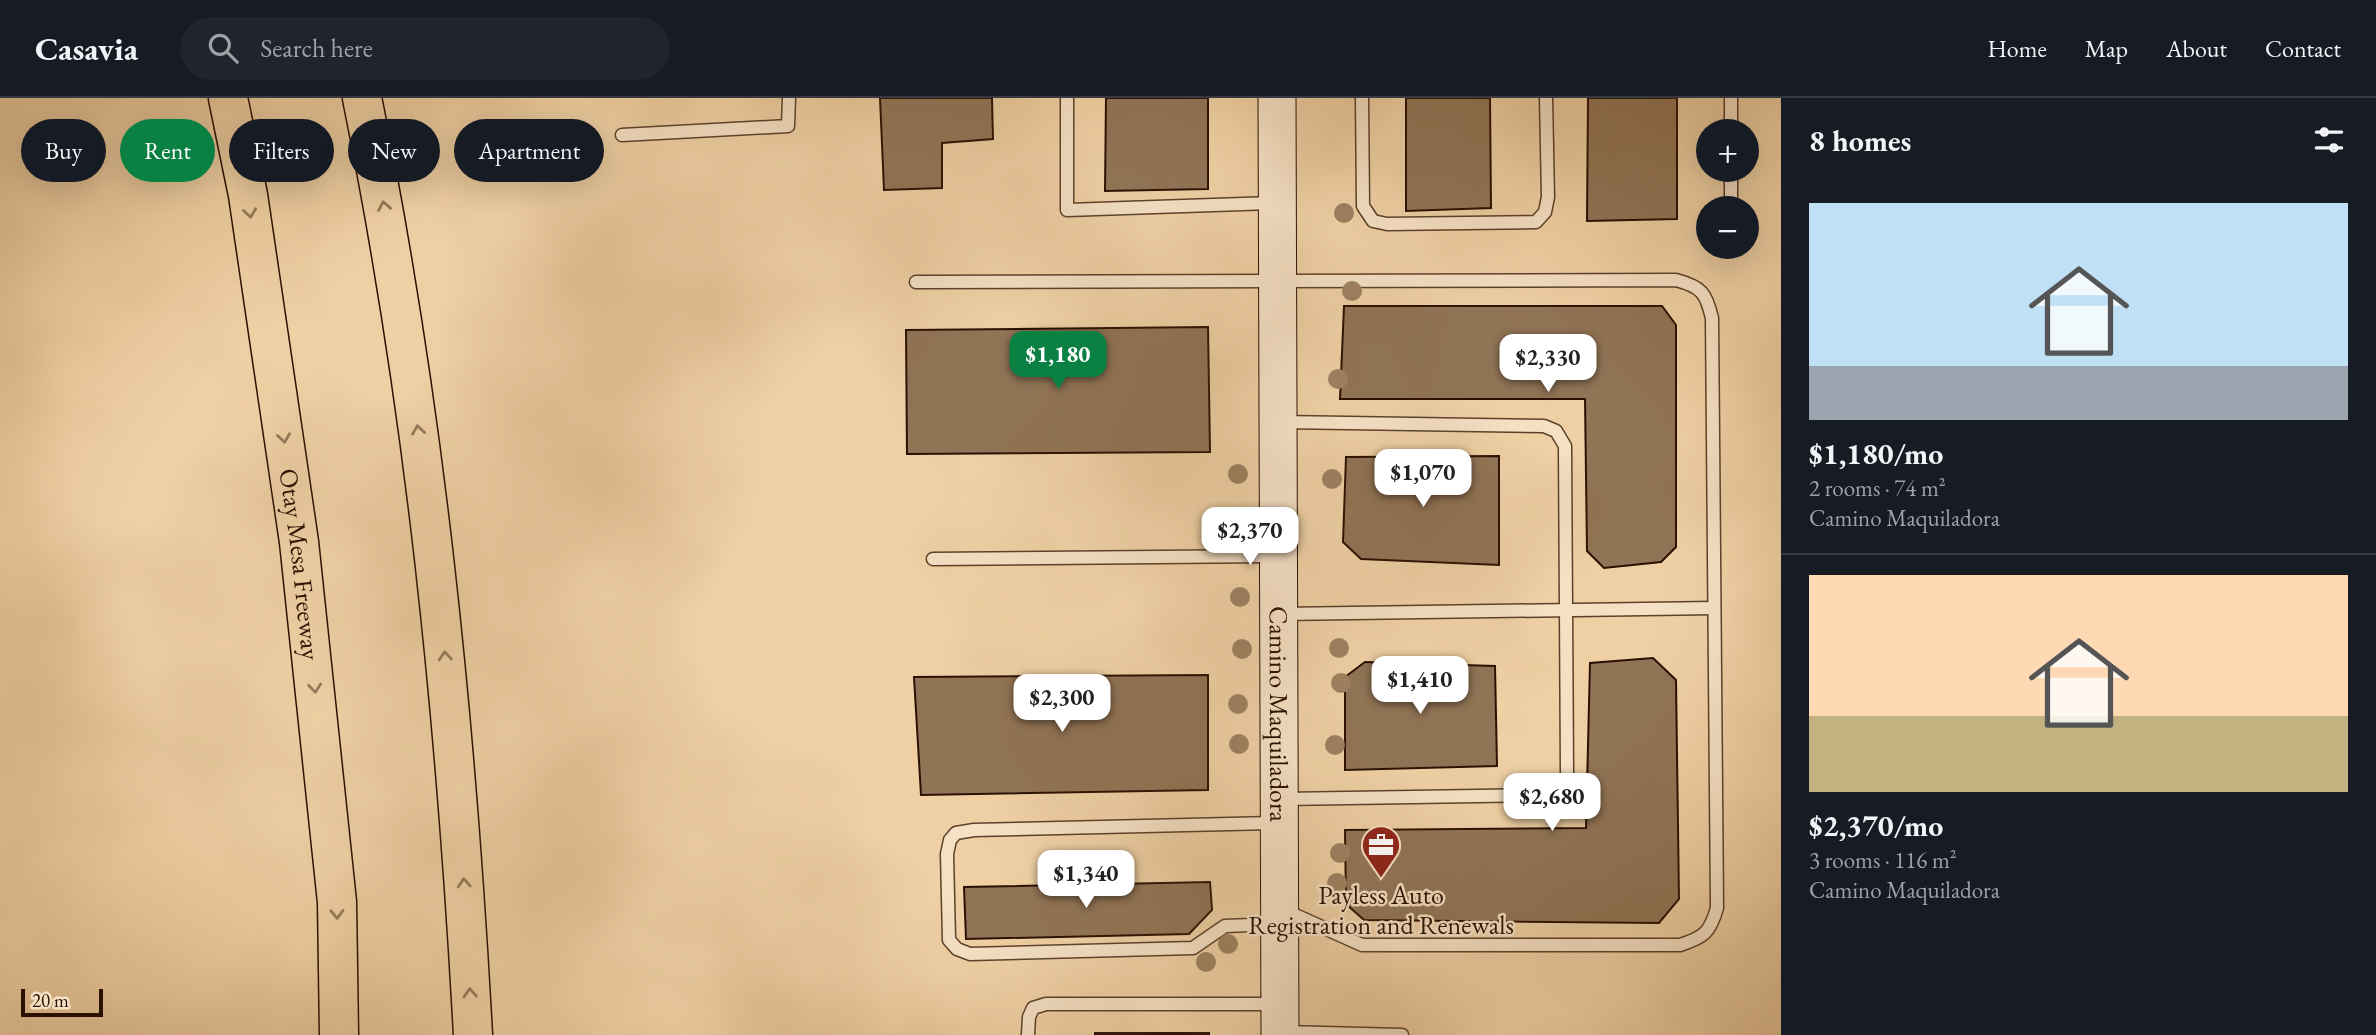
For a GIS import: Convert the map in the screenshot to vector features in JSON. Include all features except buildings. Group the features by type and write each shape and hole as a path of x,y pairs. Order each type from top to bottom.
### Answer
{"highway":[{"name":"Otay Mesa Freeway","path":"228,98 248,195 299,542 337,902 339,1035"},
{"path":"362,98 384,204 407,350 438,583 459,812 472,1035"}],"street":[{"name":"Camino Maquiladora","path":"1277,98 1280,1023"}],"lane":[{"path":"622,135 788,126 789,98"},
{"path":"1067,98 1067,210 1277,203"},
{"path":"1362,98 1363,206 1373,221 1387,224 1536,222 1545,212 1548,197 1546,98"},
{"path":"1731,98 1731,119"},
{"path":"916,282 1676,280 1695,285 1707,297 1712,318 1717,908 1711,929 1696,940 1680,945 1362,945 1280,916 1225,926 1193,948 970,954 957,950 949,940 947,854 950,841 956,833 1548,795 1561,788 1567,774 1565,446 1556,431 1544,426 1278,422"},
{"path":"933,559 1279,556"},
{"path":"1279,614 1714,608"},
{"path":"1028,1035 1029,1017 1033,1008 1046,1004 1402,1035"}],"place":[{"name":"Payless Auto Registration and Renewals","path":"1381,879"}]}
